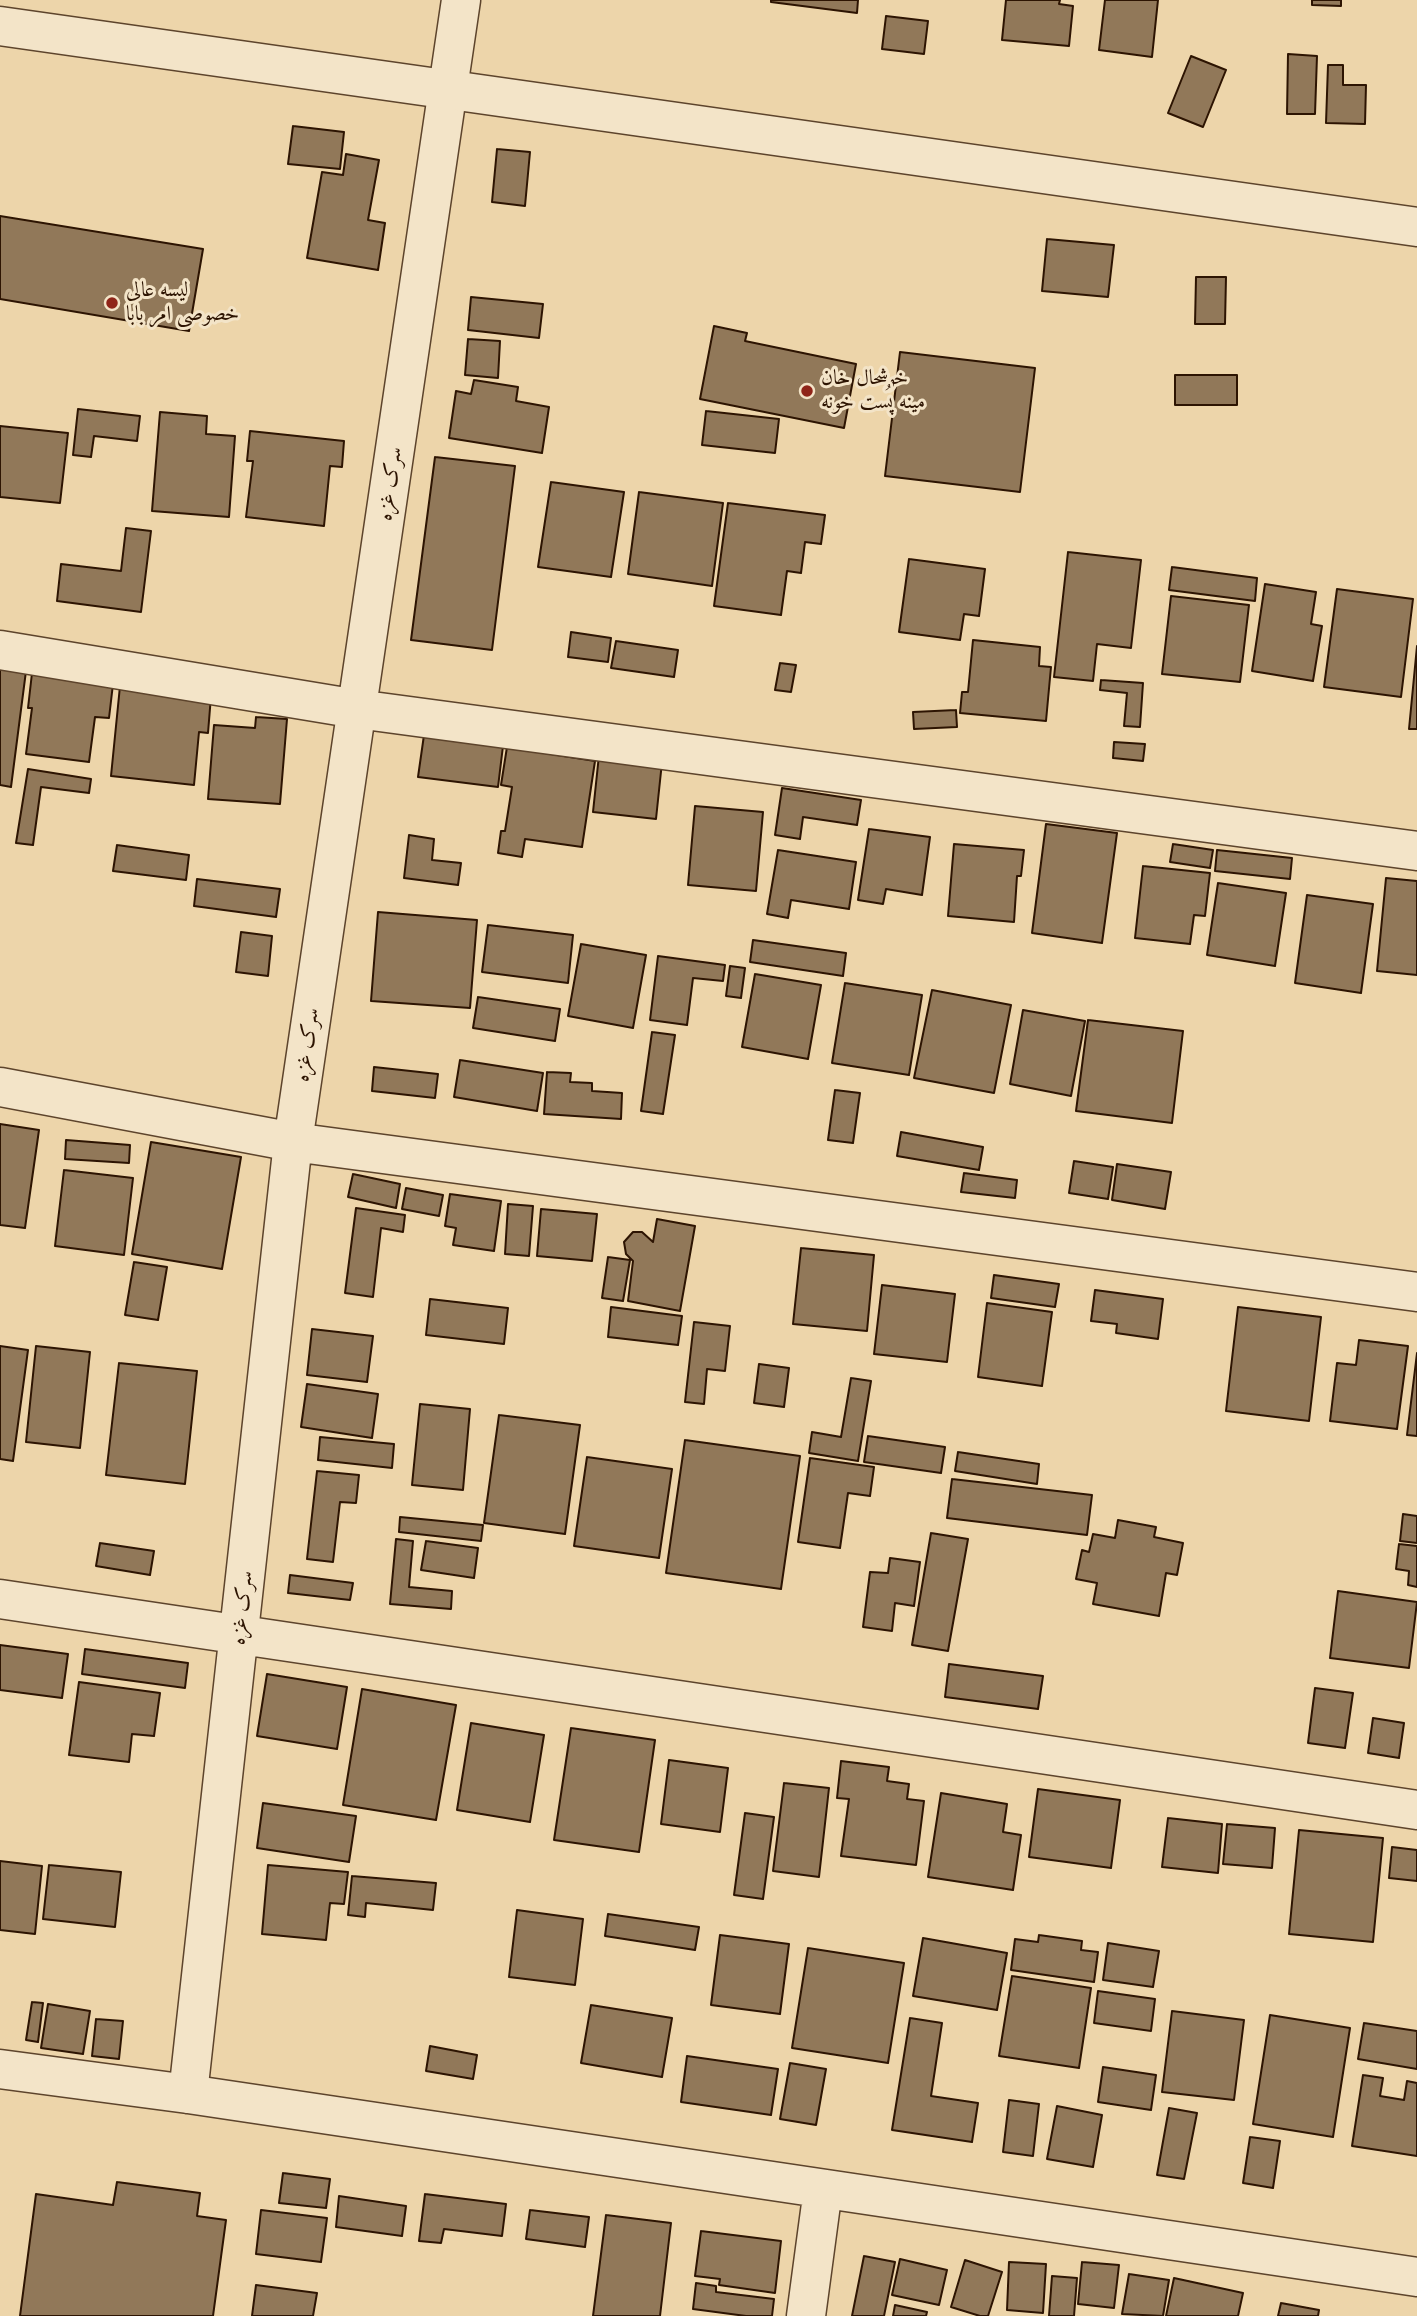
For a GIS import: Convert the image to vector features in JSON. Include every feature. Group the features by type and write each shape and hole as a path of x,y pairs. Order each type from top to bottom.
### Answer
{"street":[{"name":"سرک غزه","path":"188,2094 293,1142 461,0"},
{"path":"0,26 1417,227"},
{"path":"0,650 357,709 1417,851"},
{"path":"0,1087 293,1142 1417,1292"},
{"path":"0,1599 1417,1810"},
{"path":"0,2069 188,2094 1417,2277"},
{"path":"806,2316 823,2189"}],"building":[{"path":"771,0 858,0 857,13"},
{"path":"1006,0 1060,0 1059,4 1073,6 1069,46 1002,40"},
{"path":"1105,0 1158,0 1152,57 1099,50"},
{"path":"1312,0 1341,0 1341,6 1312,5"},
{"path":"886,16 928,21 924,54 882,49"},
{"path":"1288,54 1317,56 1315,114 1287,114"},
{"path":"1191,56 1226,70 1203,127 1168,113"},
{"path":"1328,65 1343,65 1343,85 1366,85 1365,124 1326,123"},
{"path":"293,126 344,132 340,169 288,164"},
{"path":"497,149 530,152 525,206 492,202"},
{"path":"346,154 379,160 368,220 385,223 378,270 307,258 322,172 343,175"},
{"path":"0,216 203,249 189,331 0,299"},
{"path":"1047,239 1114,245 1108,297 1042,291"},
{"path":"1196,277 1226,277 1225,324 1195,324"},
{"path":"471,297 543,304 539,338 468,330"},
{"path":"714,326 747,333 745,341 856,364 844,428 700,399"},
{"path":"468,339 500,341 498,378 465,375"},
{"path":"900,352 1035,368 1020,492 885,476"},
{"path":"1175,375 1237,375 1237,405 1175,405"},
{"path":"474,380 518,387 516,401 549,407 542,453 449,438 456,391 471,394"},
{"path":"78,409 140,416 137,441 94,436 91,457 73,455"},
{"path":"706,411 779,419 775,453 702,445"},
{"path":"160,412 207,416 206,434 235,436 229,517 152,511"},
{"path":"0,426 68,433 60,503 0,497"},
{"path":"250,431 344,441 342,467 330,466 324,526 246,517 253,461 247,461"},
{"path":"435,457 515,466 492,650 411,640"},
{"path":"551,482 624,492 611,577 538,567"},
{"path":"639,492 723,503 712,586 628,574"},
{"path":"728,503 825,515 821,544 805,542 801,573 787,571 781,615 714,606"},
{"path":"126,528 151,531 141,612 57,601 61,564 121,571"},
{"path":"1068,552 1141,560 1131,648 1097,644 1093,681 1054,677"},
{"path":"909,559 985,569 979,616 964,614 960,640 899,632"},
{"path":"1172,567 1257,578 1255,601 1169,590"},
{"path":"1265,584 1316,592 1311,624 1322,626 1313,681 1252,671"},
{"path":"1337,589 1413,599 1401,697 1324,687"},
{"path":"1171,596 1249,605 1240,682 1162,674"},
{"path":"571,632 611,638 608,662 568,657"},
{"path":"973,640 1040,647 1039,666 1051,667 1046,721 960,713 962,692 968,692"},
{"path":"616,641 678,650 674,677 611,668"},
{"path":"1417,646 1417,729 1409,729"},
{"path":"780,663 796,665 791,692 775,690"},
{"path":"0,667 26,671 11,787 0,785"},
{"path":"32,673 113,684 109,718 95,717 89,762 26,754 32,708 28,708"},
{"path":"1101,680 1143,683 1140,727 1124,726 1127,693 1100,690"},
{"path":"120,686 211,696 208,733 199,732 194,785 111,776"},
{"path":"956,710 957,727 914,729 913,712"},
{"path":"256,717 287,719 280,804 208,799 214,725 255,728"},
{"path":"424,735 503,746 498,787 418,777"},
{"path":"1114,742 1145,744 1143,761 1113,758"},
{"path":"507,747 595,761 582,847 525,839 522,857 498,853 501,831 505,831 512,787 501,785"},
{"path":"599,755 662,762 656,819 593,812"},
{"path":"28,769 91,779 89,793 41,787 33,845 16,843"},
{"path":"782,788 861,800 857,825 803,817 800,839 775,835"},
{"path":"695,806 763,812 756,891 688,885"},
{"path":"1046,824 1117,833 1102,943 1032,933"},
{"path":"869,829 930,837 922,895 886,889 883,904 858,900"},
{"path":"409,835 434,839 432,860 461,863 458,885 404,878"},
{"path":"954,844 1024,850 1021,876 1017,876 1014,922 948,916"},
{"path":"1173,844 1213,850 1210,868 1170,862"},
{"path":"117,845 189,855 186,880 113,871"},
{"path":"778,850 856,862 849,909 791,900 788,918 767,914"},
{"path":"1217,850 1292,858 1290,879 1215,871"},
{"path":"1143,866 1210,873 1205,916 1194,915 1190,944 1135,938"},
{"path":"1386,878 1417,881 1417,975 1377,971"},
{"path":"197,879 280,889 276,917 194,906"},
{"path":"1218,883 1286,893 1275,966 1207,955"},
{"path":"1307,895 1373,904 1361,993 1295,983"},
{"path":"378,912 477,920 470,1008 371,1001"},
{"path":"488,925 573,935 568,983 482,972"},
{"path":"241,932 272,936 268,976 236,972"},
{"path":"753,940 846,953 843,976 750,962"},
{"path":"581,944 646,955 633,1028 568,1016"},
{"path":"658,956 725,965 723,981 693,978 687,1025 650,1020"},
{"path":"730,966 745,968 741,998 726,996"},
{"path":"755,974 821,985 808,1059 742,1047"},
{"path":"845,983 922,995 909,1075 832,1063"},
{"path":"932,990 1011,1005 994,1093 914,1078"},
{"path":"478,997 560,1009 555,1041 473,1028"},
{"path":"1023,1010 1085,1021 1071,1096 1010,1084"},
{"path":"1088,1020 1183,1031 1172,1123 1076,1111"},
{"path":"652,1032 675,1035 663,1114 641,1111"},
{"path":"460,1060 543,1073 537,1111 454,1097"},
{"path":"374,1067 438,1074 435,1098 372,1091"},
{"path":"547,1072 571,1073 570,1082 592,1083 592,1091 622,1093 621,1119 544,1114"},
{"path":"835,1090 860,1093 853,1143 828,1140"},
{"path":"0,1124 39,1130 25,1228 0,1225"},
{"path":"901,1132 983,1147 979,1170 897,1156"},
{"path":"66,1140 130,1145 129,1163 65,1159"},
{"path":"151,1142 241,1157 222,1269 132,1254"},
{"path":"1074,1161 1113,1167 1108,1199 1069,1193"},
{"path":"1117,1164 1171,1172 1165,1209 1112,1200"},
{"path":"64,1170 133,1178 124,1255 55,1246"},
{"path":"964,1173 1017,1180 1015,1198 961,1192"},
{"path":"353,1174 400,1184 396,1208 348,1197"},
{"path":"406,1188 443,1195 439,1216 402,1209"},
{"path":"450,1194 501,1201 494,1251 453,1245 456,1228 445,1226"},
{"path":"508,1204 533,1206 529,1256 505,1254"},
{"path":"356,1208 405,1215 403,1232 381,1228 373,1297 345,1293"},
{"path":"541,1209 597,1214 592,1261 537,1256"},
{"path":"657,1219 695,1226 680,1311 628,1301 633,1261 626,1254 624,1242 633,1232 642,1232 653,1242"},
{"path":"801,1248 874,1255 867,1331 793,1324"},
{"path":"608,1257 630,1260 623,1301 602,1298"},
{"path":"134,1262 167,1267 158,1320 125,1315"},
{"path":"994,1275 1059,1284 1055,1307 991,1298"},
{"path":"882,1285 955,1294 947,1362 874,1354"},
{"path":"1095,1290 1163,1299 1158,1339 1116,1333 1117,1324 1091,1321"},
{"path":"430,1299 508,1308 504,1344 426,1335"},
{"path":"987,1303 1052,1312 1042,1386 978,1377"},
{"path":"611,1307 682,1316 678,1345 608,1337"},
{"path":"1238,1307 1321,1317 1309,1421 1226,1411"},
{"path":"694,1322 730,1326 725,1371 707,1369 704,1404 685,1402"},
{"path":"312,1329 373,1336 367,1382 307,1375"},
{"path":"1359,1340 1408,1346 1397,1429 1330,1421 1337,1363 1356,1365"},
{"path":"0,1346 28,1350 13,1461 0,1459"},
{"path":"36,1346 90,1352 80,1448 26,1442"},
{"path":"1417,1353 1417,1436 1407,1435"},
{"path":"119,1363 197,1371 185,1484 106,1475"},
{"path":"759,1364 789,1368 784,1407 754,1403"},
{"path":"851,1378 871,1381 858,1461 809,1453 812,1432 841,1437"},
{"path":"307,1384 378,1394 372,1438 301,1427"},
{"path":"420,1404 470,1409 463,1490 412,1485"},
{"path":"499,1415 580,1425 565,1534 484,1523"},
{"path":"868,1436 945,1447 941,1473 864,1462"},
{"path":"320,1437 394,1444 392,1468 318,1460"},
{"path":"685,1440 800,1456 781,1589 666,1573"},
{"path":"958,1452 1039,1464 1037,1484 955,1471"},
{"path":"587,1457 672,1469 659,1558 574,1546"},
{"path":"810,1458 874,1467 870,1496 848,1493 840,1548 798,1542"},
{"path":"317,1471 359,1475 356,1503 340,1502 333,1562 307,1559"},
{"path":"952,1479 1092,1495 1087,1535 947,1518"},
{"path":"1403,1514 1417,1516 1417,1543 1400,1541"},
{"path":"400,1517 483,1525 481,1541 399,1532"},
{"path":"1118,1520 1156,1527 1154,1537 1183,1543 1177,1575 1166,1573 1159,1616 1093,1604 1097,1583 1076,1579 1082,1550 1089,1552 1093,1534 1115,1538"},
{"path":"931,1533 968,1539 948,1651 912,1645"},
{"path":"396,1539 413,1541 409,1587 452,1591 451,1609 390,1604"},
{"path":"426,1541 478,1548 474,1578 421,1570"},
{"path":"100,1543 154,1551 150,1575 96,1566"},
{"path":"1399,1544 1417,1546 1417,1587 1408,1585 1409,1571 1396,1569"},
{"path":"890,1558 920,1562 914,1606 895,1603 892,1631 863,1627 870,1572 888,1573"},
{"path":"290,1575 353,1583 350,1600 288,1593"},
{"path":"1338,1591 1417,1602 1409,1668 1330,1658"},
{"path":"0,1645 68,1654 62,1698 0,1690"},
{"path":"85,1649 188,1663 185,1688 82,1674"},
{"path":"949,1664 1043,1676 1038,1709 945,1697"},
{"path":"267,1674 347,1687 337,1749 257,1736"},
{"path":"79,1682 160,1693 154,1736 132,1734 129,1762 69,1755"},
{"path":"1315,1688 1353,1693 1345,1748 1308,1743"},
{"path":"362,1689 456,1705 436,1820 343,1805"},
{"path":"1373,1718 1404,1723 1399,1758 1368,1753"},
{"path":"471,1723 544,1735 530,1822 457,1810"},
{"path":"571,1728 655,1740 639,1852 554,1840"},
{"path":"669,1760 728,1768 720,1832 661,1824"},
{"path":"841,1761 889,1767 887,1781 909,1784 907,1799 924,1801 916,1865 841,1856 849,1799 837,1798"},
{"path":"784,1783 829,1788 819,1877 773,1871"},
{"path":"1038,1789 1120,1800 1111,1868 1029,1857"},
{"path":"941,1793 1007,1804 1003,1832 1021,1835 1013,1890 928,1877"},
{"path":"263,1803 356,1816 349,1862 257,1848"},
{"path":"745,1813 774,1817 763,1899 734,1895"},
{"path":"1168,1818 1222,1824 1218,1873 1162,1867"},
{"path":"1227,1824 1275,1828 1272,1868 1223,1864"},
{"path":"1299,1830 1383,1838 1373,1942 1289,1934"},
{"path":"1392,1847 1417,1850 1417,1881 1389,1878"},
{"path":"0,1861 42,1866 35,1934 0,1930"},
{"path":"49,1865 121,1872 115,1927 43,1919"},
{"path":"268,1865 348,1872 344,1904 330,1903 326,1940 262,1934"},
{"path":"352,1876 436,1883 433,1910 366,1903 365,1917 348,1915"},
{"path":"517,1910 583,1919 575,1985 509,1977"},
{"path":"608,1914 699,1927 695,1950 605,1936"},
{"path":"720,1935 789,1944 780,2014 711,2005"},
{"path":"1039,1935 1082,1941 1081,1950 1098,1952 1094,1982 1011,1970 1015,1939 1038,1942"},
{"path":"923,1938 1007,1953 997,2010 913,1996"},
{"path":"1108,1943 1159,1951 1153,1987 1103,1980"},
{"path":"808,1948 904,1963 888,2063 792,2048"},
{"path":"1012,1976 1091,1988 1079,2068 999,2056"},
{"path":"1098,1991 1155,1999 1151,2031 1094,2023"},
{"path":"32,2002 43,2003 38,2042 26,2040"},
{"path":"48,2004 90,2011 83,2054 41,2048"},
{"path":"591,2005 672,2018 662,2077 581,2063"},
{"path":"1172,2011 1244,2020 1234,2100 1162,2092"},
{"path":"1270,2015 1350,2028 1333,2137 1253,2124"},
{"path":"910,2018 942,2023 931,2096 978,2103 972,2142 892,2130"},
{"path":"96,2019 123,2021 119,2059 92,2056"},
{"path":"1364,2023 1417,2031 1417,2069 1358,2059"},
{"path":"430,2046 477,2055 473,2079 426,2071"},
{"path":"687,2056 778,2069 771,2115 681,2102"},
{"path":"790,2063 826,2069 816,2125 780,2119"},
{"path":"1103,2067 1156,2075 1151,2110 1098,2102"},
{"path":"1363,2075 1383,2078 1380,2096 1404,2100 1407,2081 1417,2083 1417,2156 1352,2146"},
{"path":"1009,2100 1039,2104 1033,2156 1003,2152"},
{"path":"1057,2106 1102,2115 1093,2167 1047,2159"},
{"path":"1169,2108 1197,2113 1184,2179 1157,2175"},
{"path":"1250,2137 1280,2141 1273,2188 1243,2183"},
{"path":"283,2173 330,2179 326,2208 279,2203"},
{"path":"117,2182 200,2193 197,2216 226,2220 213,2316 20,2316 36,2194 113,2205"},
{"path":"425,2194 506,2204 502,2236 444,2229 441,2243 419,2241"},
{"path":"339,2196 406,2206 402,2236 336,2227"},
{"path":"261,2210 327,2218 321,2262 256,2254"},
{"path":"530,2210 589,2217 585,2247 526,2239"},
{"path":"606,2215 671,2223 660,2316 593,2316"},
{"path":"701,2231 781,2241 775,2293 719,2285 720,2279 695,2276"},
{"path":"864,2256 895,2262 884,2316 852,2316"},
{"path":"900,2259 947,2270 939,2305 892,2295"},
{"path":"965,2260 1002,2272 988,2316 951,2307"},
{"path":"1009,2262 1046,2264 1043,2313 1007,2310"},
{"path":"1082,2262 1119,2265 1114,2308 1078,2304"},
{"path":"1129,2274 1169,2280 1163,2316 1122,2314"},
{"path":"1052,2276 1077,2278 1074,2316 1049,2316"},
{"path":"1174,2278 1243,2293 1238,2316 1166,2316"},
{"path":"696,2283 716,2286 716,2292 774,2299 772,2316 746,2316 693,2309"},
{"path":"256,2285 317,2293 313,2316 252,2316"},
{"path":"1281,2303 1319,2310 1318,2316 1278,2316"},
{"path":"895,2305 927,2312 926,2316 893,2316"}],"place":[{"name":"لیسه عالی خصوصی امر بابا","path":"112,303"},
{"name":"خوشحال خان مینه پُست خونه","path":"807,391"}]}
